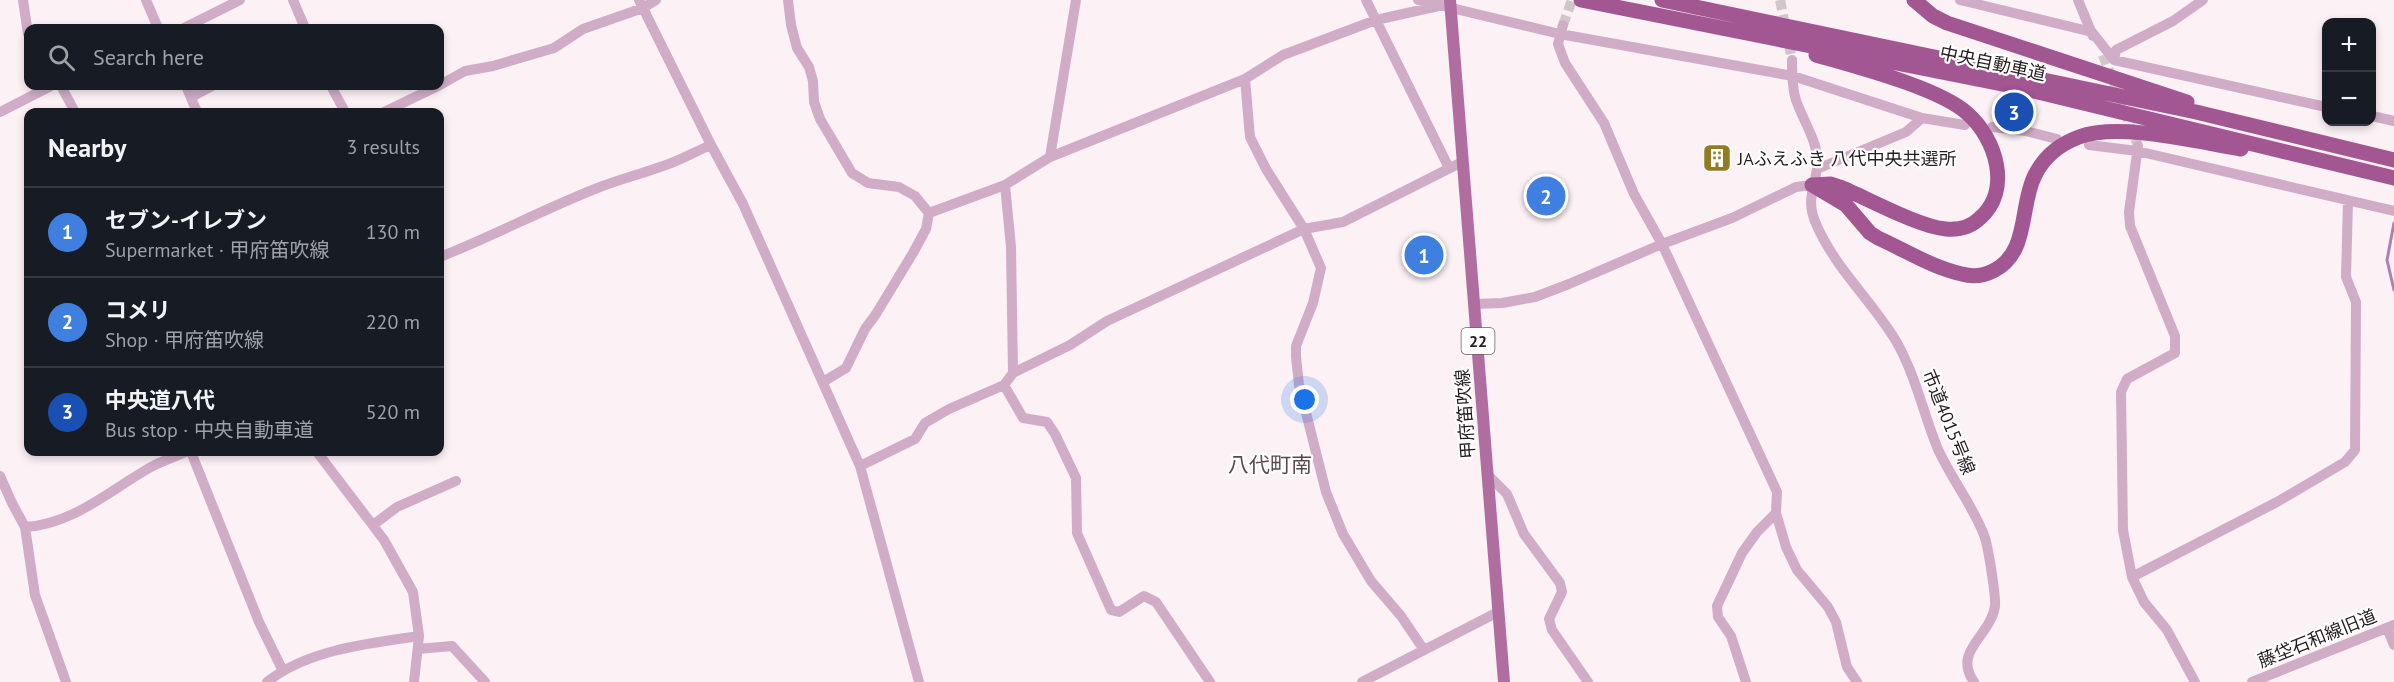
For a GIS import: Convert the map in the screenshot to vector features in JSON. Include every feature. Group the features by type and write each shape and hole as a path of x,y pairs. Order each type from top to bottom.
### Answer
{"highway":[{"name":"中央自動車道","path":"1579,0 2006,85 2394,178"},
{"path":"1579,0 1817,56 1920,89 1954,104 1977,122 1992,147 1997,172 1995,195 1984,214 1976,222 1955,229 1931,225 1840,187 1812,185"},
{"name":"中央自動車道","path":"1662,0 2152,102 2388,158"},
{"path":"1914,0 1933,16 1963,28 2197,105 2388,158"},
{"path":"1812,185 1846,205 1870,233 1878,238 1948,270 1975,276 1999,268 2008,260 2016,249 2021,235 2028,193 2042,163 2064,143 2081,136 2115,131 2142,133 2330,161"}],"main road":[{"name":"甲府笛吹線","path":"1448,4 1475,304 1504,682"}],"street":[{"path":"23,0 27,24"},
{"path":"146,0 156,24"},
{"path":"202,24 240,0"},
{"path":"293,0 303,24"},
{"path":"444,82 465,71 493,66 554,48 584,29 641,4 656,0"},
{"path":"788,0 797,48 811,74 814,102 820,119 852,173 868,183 899,187 915,196 929,213"},
{"path":"1050,157 1076,0"},
{"path":"1366,0 1449,168"},
{"path":"1418,0 1448,4 1562,30 1792,76 1922,118 1965,125"},
{"path":"1960,0 2092,32 2114,60 2322,105"},
{"path":"2078,0 2103,55"},
{"path":"2114,60 2116,50 2173,21 2203,0"},
{"path":"641,4 743,204 860,466 919,682"},
{"path":"929,213 1005,184 1050,157 1245,79 1283,55 1376,20 1448,4"},
{"path":"1562,30 1557,44 1565,63 1604,123 1634,194 1662,244 1777,492 1776,513 1786,547 1797,570 1828,608 1836,622 1847,667 1857,682"},
{"path":"1792,60 1796,101 1815,148 1817,169 1906,132 1922,118"},
{"path":"1245,79 1250,137 1266,169 1304,229 1321,268 1313,303 1296,346 1296,357 1299,385 1326,492 1343,534 1371,581 1401,616 1424,650"},
{"path":"0,112 43,90"},
{"path":"63,90 73,108"},
{"path":"187,90 195,108"},
{"path":"190,97 204,90"},
{"path":"333,90 343,108"},
{"path":"392,108 429,90"},
{"path":"2376,117 2394,121"},
{"path":"1992,128 2026,131 2057,139"},
{"path":"444,255 497,234 579,195 632,174 661,167 711,145"},
{"path":"2089,145 2138,148 2348,201 2394,208"},
{"path":"2138,148 2128,212 2130,226 2175,336 2175,353 2127,380 2121,392 2122,530 2132,577 2144,602 2167,630 2195,682"},
{"path":"860,466 915,439 926,423 949,409 1004,385 1013,373 1070,345 1107,321 1304,229 1343,222 1462,162"},
{"name":"市道4015号線","path":"1817,169 1812,185 1812,212 1816,226 1845,273 1895,339 1906,360 1937,447 1984,536 1995,604 1992,618 1966,662 1967,672 1974,682"},
{"path":"1005,184 1011,247 1013,373"},
{"path":"1475,304 1502,303 1535,297 1662,244 1732,218 1797,187 1812,185"},
{"path":"2132,577 2277,502 2346,462 2355,450 2356,302 2346,277 2348,201"},
{"path":"823,382 846,368 865,329 913,253 926,228 929,213"},
{"path":"1004,385 1023,418 1047,422 1076,478 1077,533 1111,610 1119,612 1144,596 1156,602 1210,682"},
{"path":"25,527 41,526 93,505 152,466 176,456"},
{"path":"193,456 259,622 282,669"},
{"path":"319,456 373,525 396,559 413,592 419,636 414,682"},
{"path":"1488,474 1508,494 1524,534 1560,582 1562,592 1549,619 1552,630 1588,682"},
{"path":"0,476 3,491 25,527 35,595 66,682"},
{"path":"373,525 397,507 456,481"},
{"path":"1746,682 1731,636 1718,617 1717,606 1742,553 1757,532 1776,513"},
{"path":"1362,682 1498,612"},
{"path":"2391,626 2394,645"},
{"name":"藤垈石和線旧道","path":"2252,682 2391,626"},
{"path":"267,682 282,669 352,646 419,636"},
{"path":"418,649 452,646 485,682"}],"waterway":[{"path":"2394,223 2387,260 2394,290"}],"tunnel":[{"path":"1563,25 1572,0"},
{"path":"1780,0 1792,60"},
{"path":"2103,55 2138,146"}],"place":[{"name":"中央道八代","path":"2014,112"},
{"name":"JAふえふき 八代中央共選所","path":"1717,158"},
{"name":"コメリ","path":"1546,196"},
{"name":"セブン-イレブン","path":"1424,255"}],"district":[{"name":"八代町南","path":"1270,464"}]}
